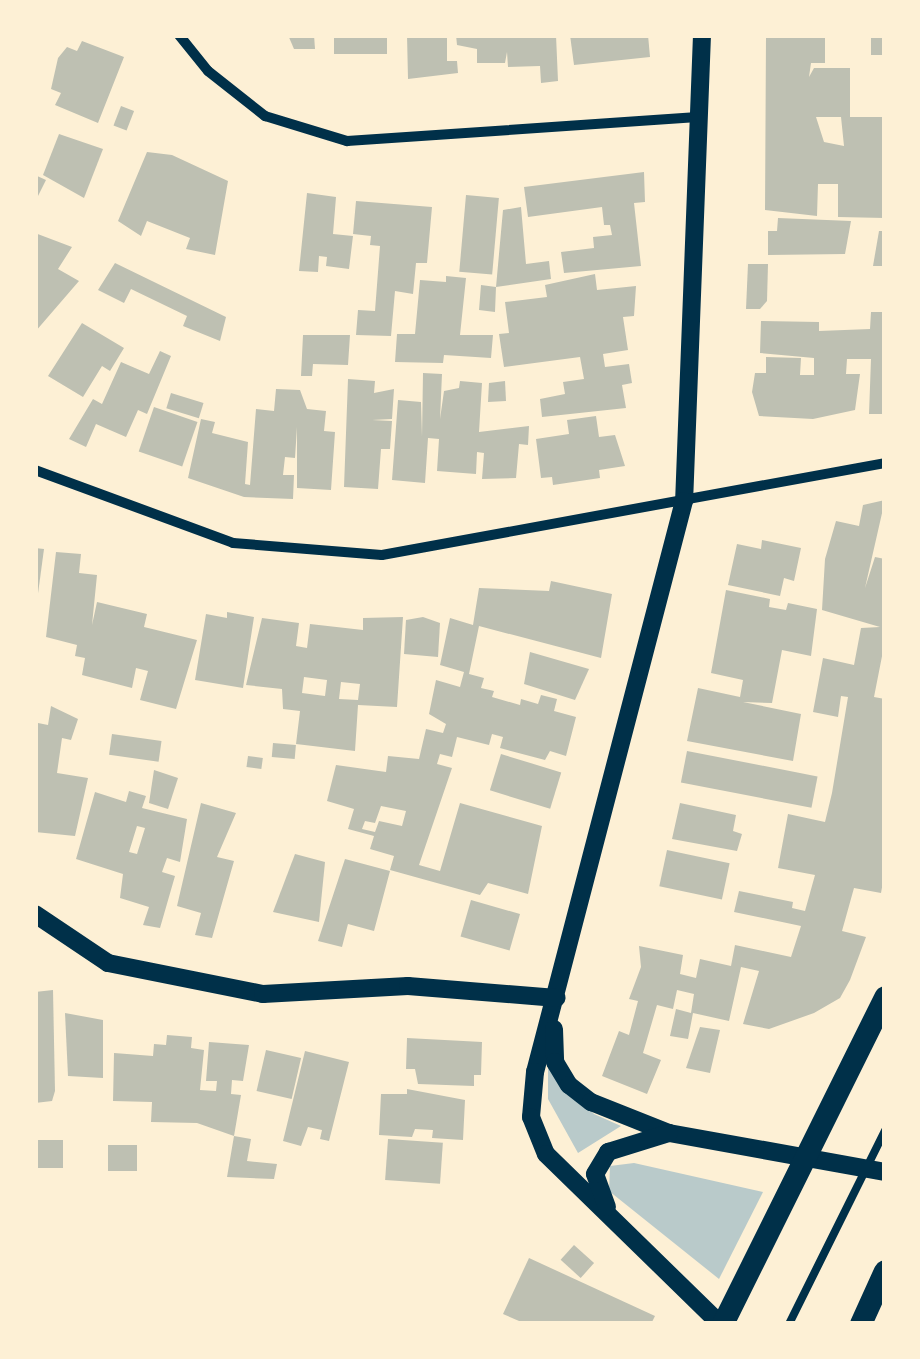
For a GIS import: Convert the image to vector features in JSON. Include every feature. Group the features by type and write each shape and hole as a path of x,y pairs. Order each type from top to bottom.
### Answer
{"main road":[{"path":"722,1324 885,997"},
{"path":"861,1324 885,1272"}],"street":[{"path":"179,35 208,71 265,116 346,141 702,117"},
{"path":"702,35 702,117 684,501 535,1072 531,1117 546,1154 722,1324"},
{"path":"35,470 233,543 382,554 885,464"},
{"path":"35,914 108,964 263,994 408,986 557,998"},
{"path":"557,998 556,1062 569,1085 591,1102 669,1133 809,1154 876,1170"},
{"path":"609,1213 595,1174 608,1152 669,1133"}],"lane":[{"path":"789,1324 876,1170 885,1131"}],"shaded area":[{"path":"548,1067 594,1114 621,1126 578,1153 548,1099"},
{"path":"634,1163 763,1192 719,1279 609,1191 610,1166"}],"building":[{"path":"288,35 314,35 315,49 294,49"},
{"path":"334,35 387,35 387,54 334,54"},
{"path":"407,35 447,35 447,61 457,61 458,73 408,79"},
{"path":"456,35 556,35 558,81 541,83 540,66 508,67 507,52 505,63 477,63 477,49 457,45"},
{"path":"570,35 648,35 650,57 574,65"},
{"path":"766,35 825,35 825,63 811,63 809,77 814,68 850,68 850,117 885,117 885,218 838,217 838,184 818,184 817,216 765,210","holes":["816,117 841,117 844,146 824,142"]},
{"path":"871,35 885,35 885,55 871,55"},
{"path":"82,41 124,57 98,123 55,105 61,93 51,89 58,58 67,47 77,51"},
{"path":"121,106 134,111 127,131 113,126"},
{"path":"59,134 103,149 84,198 43,175"},
{"path":"147,152 172,155 228,181 215,255 186,249 190,238 147,221 141,236 118,221"},
{"path":"644,172 645,202 634,203 641,266 564,273 561,252 594,248 593,237 612,235 610,225 604,225 602,207 528,217 524,187"},
{"path":"35,175 46,180 38,196 35,195"},
{"path":"307,193 336,197 333,234 353,236 349,269 326,266 327,257 319,256 318,272 299,271"},
{"path":"466,195 499,198 492,275 459,272"},
{"path":"356,201 432,207 427,263 416,263 413,294 395,291 391,336 356,335 358,310 375,311 380,246 370,245 371,236 353,234"},
{"path":"521,207 526,264 549,261 551,279 496,287 503,210"},
{"path":"778,218 851,221 845,254 768,255 768,231 777,231"},
{"path":"879,231 885,231 885,266 873,266"},
{"path":"35,233 72,247 58,269 79,281 35,332"},
{"path":"115,263 226,317 220,341 183,326 187,316 131,289 124,303 98,290"},
{"path":"748,264 768,264 767,301 760,309 746,309"},
{"path":"595,274 597,290 636,286 634,316 623,317 628,350 603,354 605,367 629,364 632,383 622,385 626,408 542,417 540,399 565,394 563,382 584,379 580,357 504,367 499,334 509,333 505,302 547,297 545,285"},
{"path":"446,276 466,278 460,335 493,335 491,358 444,355 443,363 395,362 397,334 415,334 420,280 446,282"},
{"path":"481,285 496,287 495,312 479,310"},
{"path":"871,312 885,312 885,414 869,414 871,359 847,359 846,374 860,374 855,410 813,419 759,416 752,392 755,373 766,373 766,357 801,358 800,375 814,375 814,358 760,353 761,321 819,322 819,331 870,329"},
{"path":"82,323 124,348 110,371 102,366 83,397 48,376"},
{"path":"303,335 350,335 348,365 313,364 312,376 301,376"},
{"path":"160,351 171,356 147,414 138,410 126,437 96,424 86,447 69,439 93,399 102,404 121,362 149,374"},
{"path":"423,373 442,374 440,419 444,391 459,388 460,381 482,383 479,432 529,426 528,445 519,444 516,478 482,479 484,453 477,452 476,474 437,471 439,439 428,438 425,483 392,480 398,400 421,402 422,437"},
{"path":"348,379 375,381 374,393 394,389 392,419 372,420 392,421 390,449 381,449 378,489 344,487"},
{"path":"505,381 506,401 488,402 489,383"},
{"path":"276,389 300,390 307,409 326,411 324,431 335,432 331,490 297,488 297,427 295,458 285,457 283,475 294,475 293,499 244,497 188,478 201,419 215,422 212,433 248,442 245,484 250,485 256,409 274,411"},
{"path":"171,393 204,403 199,418 166,408"},
{"path":"154,407 197,422 182,466 139,451"},
{"path":"596,416 599,437 615,435 625,466 599,470 600,478 553,485 552,477 541,478 536,439 569,434 567,420"},
{"path":"885,500 865,588 875,557 885,559 885,641 874,697 885,699 885,871 881,893 854,888 842,931 866,937 850,980 840,998 814,1013 769,1029 743,1024 759,971 741,967 729,1021 693,1013 688,1039 670,1036 676,1009 691,1013 694,994 677,990 673,1009 657,1005 643,1053 661,1060 647,1094 602,1076 619,1031 629,1035 638,1001 629,999 641,967 639,946 683,955 680,974 696,978 700,959 731,966 735,945 791,957 801,926 734,912 739,891 793,902 792,908 805,911 815,875 778,868 788,814 825,822 832,793 848,697 841,696 838,717 813,712 823,658 854,665 861,628 880,627 822,610 825,559 836,521 859,526 863,505"},
{"path":"762,540 801,548 794,581 784,578 780,596 728,585 737,544 761,549"},
{"path":"35,548 44,549 37,601 35,601"},
{"path":"56,552 81,554 79,573 97,575 92,625 97,602 147,614 144,627 197,640 176,709 140,700 148,671 136,668 132,688 82,675 85,658 75,656 77,645 46,637"},
{"path":"551,581 612,594 601,658 479,626 469,674 484,678 481,688 494,691 492,697 520,705 521,699 538,704 541,695 557,699 554,711 576,717 566,756 550,751 545,760 500,748 503,737 492,734 489,745 457,737 452,757 440,754 437,764 452,768 419,865 440,871 460,803 542,826 528,894 488,883 480,895 390,870 394,856 370,849 374,836 348,829 354,809 327,801 336,765 386,772 388,756 419,759 426,729 443,733 446,724 429,714 436,680 460,687 464,672 440,665 450,618 473,625 479,588 549,591","holes":["381,806 406,811 402,826 379,821 375,832 362,829 365,821 375,823"]},
{"path":"726,590 770,599 769,607 786,610 788,603 817,609 811,656 782,650 772,703 743,702 801,714 793,761 687,741 698,688 740,697 743,680 711,673"},
{"path":"227,612 254,617 243,688 195,680 206,614 227,618"},
{"path":"403,617 397,707 358,705 355,751 296,744 300,711 283,709 282,689 246,685 262,618 299,623 296,646 307,648 310,624 363,630 363,618","holes":["304,677 327,680 325,696 302,693","341,682 360,684 358,700 339,699"]},
{"path":"423,617 440,623 438,657 404,654 406,620"},
{"path":"530,652 589,669 575,700 524,684"},
{"path":"51,706 78,719 71,740 62,738 57,773 88,778 75,836 35,832 35,710 38,723 48,725"},
{"path":"112,734 162,741 159,762 109,755"},
{"path":"273,743 296,745 295,759 272,757"},
{"path":"687,751 818,776 811,808 681,782"},
{"path":"501,754 561,772 550,809 490,790"},
{"path":"248,756 263,758 261,769 246,767"},
{"path":"154,770 178,778 168,809 149,803"},
{"path":"129,791 146,796 142,808 187,819 180,862 167,858 162,872 175,876 160,928 143,925 149,907 120,898 123,874 76,859 95,792 126,802","holes":["137,826 145,828 137,854 129,852"]},
{"path":"201,803 236,813 217,857 234,861 212,938 195,935 201,913 177,906"},
{"path":"680,803 736,815 733,831 742,834 737,851 672,839"},
{"path":"667,850 730,863 722,899 659,886"},
{"path":"295,854 325,862 319,922 273,912"},
{"path":"345,859 390,871 374,931 348,924 342,947 318,941"},
{"path":"471,900 520,914 510,951 461,937"},
{"path":"53,990 55,1091 52,1101 35,1103 35,992"},
{"path":"65,1013 103,1020 103,1078 68,1076"},
{"path":"700,1027 720,1030 710,1073 686,1068"},
{"path":"167,1035 192,1037 191,1048 204,1050 200,1090 216,1091 217,1081 206,1081 209,1042 249,1045 243,1081 232,1080 231,1094 241,1095 234,1136 197,1123 151,1122 152,1102 113,1101 114,1053 153,1056 154,1044 166,1045"},
{"path":"407,1038 482,1042 481,1075 474,1075 474,1086 418,1084 415,1069 406,1069"},
{"path":"266,1050 301,1058 292,1099 257,1091"},
{"path":"305,1051 349,1062 329,1141 320,1139 322,1130 308,1127 301,1146 283,1141"},
{"path":"407,1089 465,1100 463,1140 432,1138 433,1130 415,1129 412,1137 379,1135 381,1094 407,1094"},
{"path":"234,1136 251,1139 247,1161 277,1164 274,1179 227,1177"},
{"path":"388,1139 443,1143 440,1184 385,1180"},
{"path":"35,1140 63,1140 63,1168 35,1168"},
{"path":"108,1145 137,1145 137,1171 108,1171"},
{"path":"574,1245 594,1263 581,1278 561,1260"},
{"path":"529,1258 655,1316 651,1324 526,1324 503,1314"}]}
